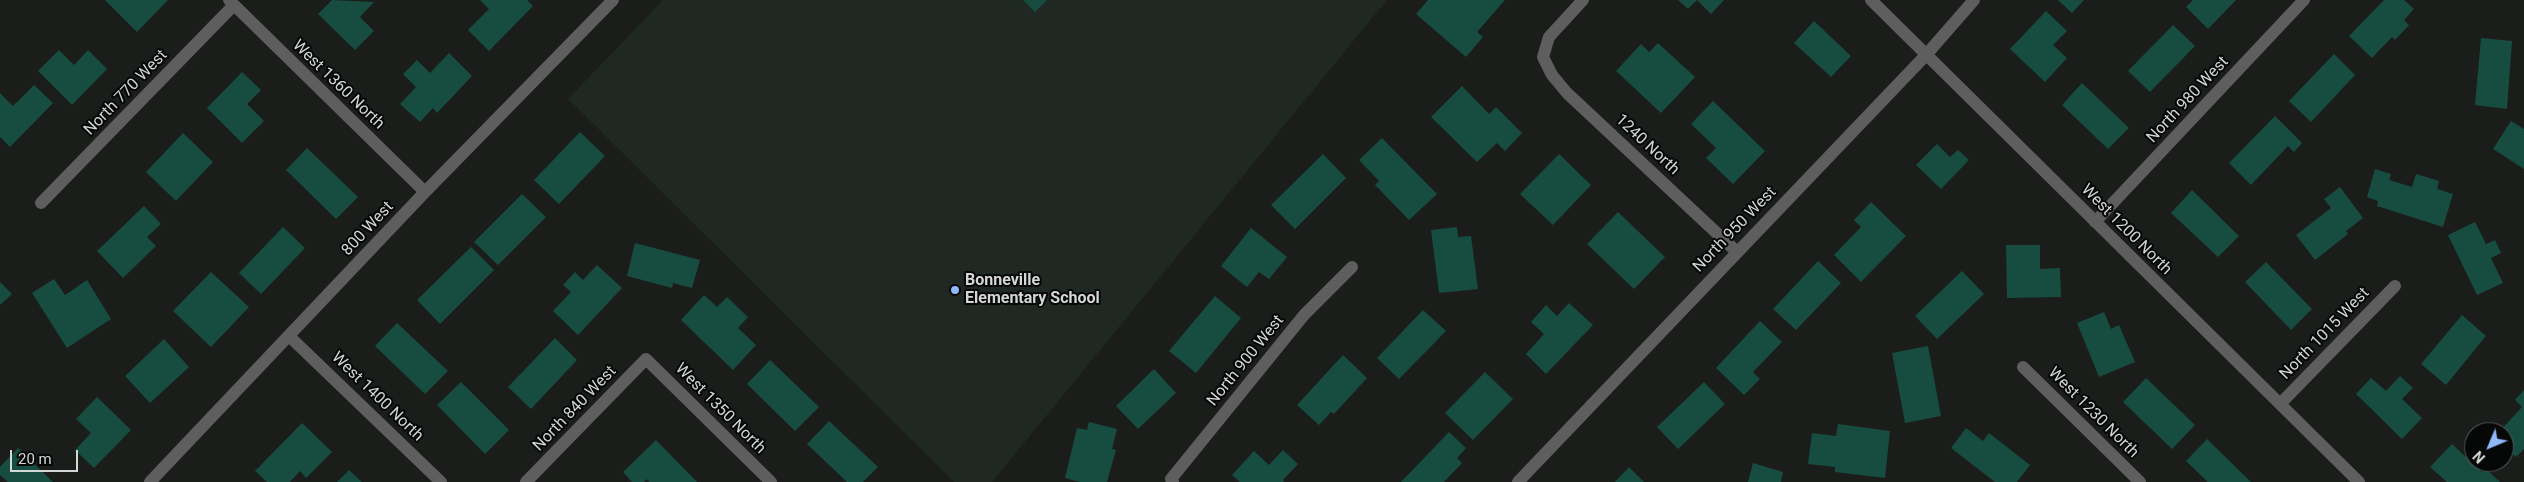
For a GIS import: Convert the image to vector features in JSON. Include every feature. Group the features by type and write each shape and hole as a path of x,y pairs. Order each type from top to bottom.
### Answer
{"street":[{"name":"1240 North","path":"1583,0 1549,36 1543,57 1552,75 1567,93 1737,252"},
{"name":"West 1200 North","path":"1871,0 2359,482"},
{"name":"North 950 West","path":"1518,482 1926,55 1974,0"},
{"name":"North 980 West","path":"2095,222 2304,0"},
{"name":"800 West","path":"150,482 425,192 610,1"},
{"name":"West 1360 North","path":"232,2 425,192"},
{"name":"North 770 West","path":"41,203 232,2"},
{"name":"North 900 West","path":"1172,481 1304,315 1352,267"},
{"name":"North 1015 West","path":"2280,404 2395,286"},
{"name":"West 1400 North","path":"289,336 441,482"},
{"name":"North 840 West","path":"526,482 646,359"},
{"name":"West 1350 North","path":"646,359 771,482"},
{"name":"West 1230 North","path":"2023,367 2140,482"}],"shaded area":[{"name":"Bonneville Elementary School","path":"663,0 1387,0 992,482 954,482 568,99"}],"building":[{"path":"105,0 168,0 137,32"},
{"path":"332,0 374,2 360,17 374,31 355,50 318,14"},
{"path":"480,0 527,0 533,6 489,51 468,30 489,9"},
{"path":"1023,0 1047,0 1035,12"},
{"path":"1428,0 1505,0 1477,32 1483,37 1466,57 1416,14"},
{"path":"1678,0 1697,0 1688,9"},
{"path":"1697,0 1724,0 1711,14"},
{"path":"2058,0 2084,0 2072,13"},
{"path":"2193,0 2236,0 2208,29 2186,7"},
{"path":"2384,0 2404,0 2414,9 2404,20 2409,25 2395,40 2392,37 2372,58 2349,36"},
{"path":"2046,11 2067,31 2053,45 2067,58 2045,82 2010,49"},
{"path":"1814,21 1851,56 1831,77 1794,43"},
{"path":"2173,25 2195,46 2150,92 2128,71"},
{"path":"2481,38 2512,41 2507,109 2475,105"},
{"path":"1658,43 1695,77 1661,113 1616,71 1641,44 1649,52"},
{"path":"59,50 74,65 88,50 107,69 72,105 38,71"},
{"path":"449,53 472,76 437,113 433,108 420,122 400,104 416,87 403,74 417,60 430,73"},
{"path":"2334,54 2355,75 2311,122 2289,101"},
{"path":"242,72 261,90 247,104 264,121 242,143 207,108"},
{"path":"2082,83 2129,128 2108,149 2062,105"},
{"path":"34,85 53,103 10,147 0,137 0,93 13,106"},
{"path":"1462,86 1489,114 1496,107 1522,133 1505,151 1497,143 1477,162 1431,117"},
{"path":"1713,101 1765,151 1733,184 1706,158 1716,148 1691,124"},
{"path":"2275,116 2302,143 2294,152 2288,146 2251,185 2229,163"},
{"path":"2511,121 2524,129 2524,169 2493,149"},
{"path":"580,132 605,156 559,204 534,180"},
{"path":"183,133 213,162 176,201 146,172"},
{"path":"1382,138 1437,194 1409,220 1375,185 1379,181 1359,160"},
{"path":"1937,144 1950,157 1958,150 1969,160 1941,189 1916,165"},
{"path":"307,148 358,197 336,219 286,170"},
{"path":"1323,154 1346,178 1295,229 1271,205"},
{"path":"1559,154 1591,185 1553,225 1520,194"},
{"path":"2375,169 2391,174 2389,180 2412,187 2416,174 2439,181 2437,189 2453,194 2443,227 2377,206 2378,201 2367,197"},
{"path":"2340,187 2363,218 2346,231 2348,234 2315,260 2296,235 2331,208 2324,199"},
{"path":"2192,190 2239,236 2218,257 2171,213"},
{"path":"522,194 546,217 498,265 474,242"},
{"path":"1871,202 1906,236 1861,282 1834,255 1861,227 1854,220"},
{"path":"144,206 161,224 147,237 156,246 123,278 97,251"},
{"path":"1618,212 1665,257 1634,289 1587,244"},
{"path":"2475,222 2486,244 2495,240 2501,253 2491,258 2503,283 2477,295 2448,235"},
{"path":"283,227 305,248 261,294 239,273"},
{"path":"1457,227 1458,237 1471,236 1478,289 1439,293 1431,230"},
{"path":"1251,228 1287,257 1269,279 1259,272 1247,287 1221,266"},
{"path":"635,243 700,260 692,288 673,283 672,288 627,276"},
{"path":"2006,245 2040,245 2040,269 2060,268 2061,297 2007,298"},
{"path":"471,247 494,270 440,324 417,300"},
{"path":"1818,261 1841,283 1796,330 1773,309"},
{"path":"2266,262 2312,309 2291,330 2245,282"},
{"path":"597,265 622,288 578,335 553,311 571,292 563,285 575,272 583,280"},
{"path":"1962,271 1984,294 1937,339 1915,316"},
{"path":"211,272 249,307 211,347 173,311"},
{"path":"54,279 65,295 87,280 111,319 67,348 32,293"},
{"path":"0,282 12,294 0,305"},
{"path":"704,295 717,307 727,297 748,317 738,328 756,345 733,370 681,320"},
{"path":"1215,296 1241,318 1196,373 1169,351"},
{"path":"1569,303 1593,325 1546,374 1526,354 1544,334 1531,322 1546,305 1557,316"},
{"path":"1423,310 1446,331 1399,379 1377,358"},
{"path":"2104,312 2111,329 2119,325 2135,362 2099,377 2077,323"},
{"path":"2462,315 2486,336 2446,385 2421,364"},
{"path":"1760,321 1782,342 1753,372 1760,379 1744,395 1716,368"},
{"path":"397,323 448,371 425,394 375,346"},
{"path":"555,338 577,360 531,409 508,387"},
{"path":"164,339 189,367 150,403 125,376"},
{"path":"1928,346 1941,416 1905,423 1892,353"},
{"path":"1343,355 1367,378 1334,414 1331,412 1319,425 1297,405"},
{"path":"770,360 819,407 795,431 747,384"},
{"path":"1154,369 1176,393 1138,429 1116,406"},
{"path":"1485,372 1513,399 1473,440 1445,413"},
{"path":"2400,376 2413,388 2402,399 2422,418 2402,439 2356,394 2371,378 2386,391"},
{"path":"2146,378 2195,425 2172,449 2123,402"},
{"path":"461,382 509,430 485,454 437,405"},
{"path":"1704,382 1725,404 1678,449 1657,427"},
{"path":"2524,390 2524,449 2516,457 2514,455 2514,422 2508,422 2522,407 2515,400"},
{"path":"97,397 131,430 94,468 75,450 91,433 76,419"},
{"path":"829,421 878,467 863,482 847,482 807,444"},
{"path":"1089,422 1117,429 1112,449 1116,450 1107,482 1080,482 1065,478 1077,428 1087,430"},
{"path":"302,423 332,452 306,478 300,471 290,482 267,482 255,471"},
{"path":"1838,424 1890,431 1885,478 1835,472 1835,467 1808,464 1812,433 1836,436"},
{"path":"1966,428 1983,441 1989,433 2030,465 2017,482 1995,482 1951,448"},
{"path":"1449,432 1466,448 1457,458 1462,463 1444,482 1401,482"},
{"path":"2207,439 2251,482 2208,482 2186,461"},
{"path":"656,440 697,482 649,482 647,479 644,482 632,482 623,472"},
{"path":"2452,444 2464,455 2464,472 2489,472 2500,482 2447,482 2430,467"},
{"path":"18,448 53,482 8,482 0,475 0,467"},
{"path":"1283,450 1298,464 1283,480 1284,482 1240,482 1232,475 1254,451 1269,465"},
{"path":"1753,463 1783,472 1781,482 1748,482"},
{"path":"1629,467 1644,482 1615,482"},
{"path":"349,470 362,482 337,482"}],"place":[{"name":"Bonneville Elementary School","path":"955,290"}]}
